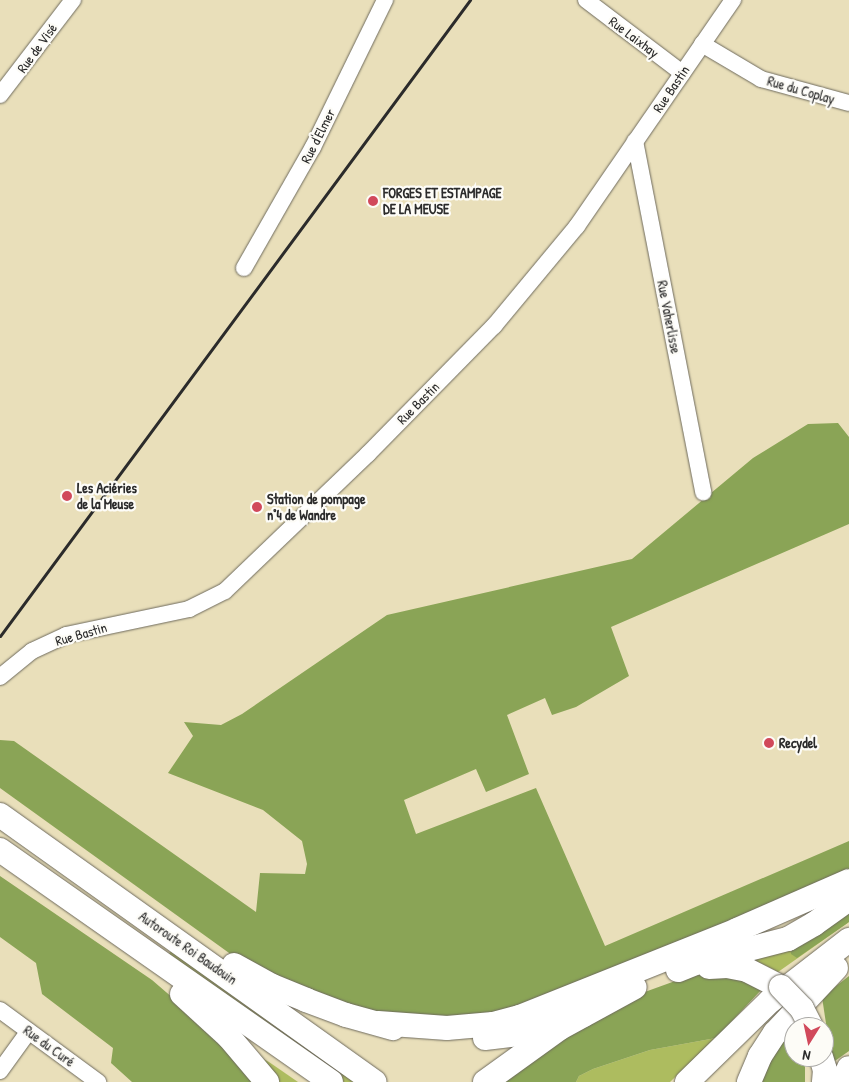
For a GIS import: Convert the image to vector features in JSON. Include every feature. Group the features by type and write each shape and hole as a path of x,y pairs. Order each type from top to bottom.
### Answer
{"highway":[{"name":"Autoroute Roi Baudouin","path":"0,815 376,1082"},
{"name":"Autoroute Roi Baudouin","path":"0,850 331,1082"},
{"path":"378,1023 447,1028 492,1024 520,1017 738,930 849,880"},
{"path":"485,1082 536,1044 583,1014 627,990 696,962 788,939 808,928 849,899"},
{"path":"150,921 287,992 346,1015 412,1032 488,1038 527,1033 583,1014"},
{"path":"686,1082 770,1001 849,940"},
{"path":"138,947 183,995 229,1036 267,1082"},
{"path":"708,1082 779,1012 843,963"},
{"path":"749,1082 760,1056 775,1033 843,963"},
{"path":"656,978 694,969 718,966 747,970 761,975 790,994 806,1017"},
{"path":"816,1082 818,1067"},
{"path":"824,1067 824,1082"},
{"path":"843,1082 849,1068"}],"street":[{"name":"Rue d'Elmer","path":"244,268 314,147 385,0"},
{"name":"Rue Laixhay","path":"586,0 682,74"},
{"name":"Rue Bastin","path":"0,677 32,650 66,635 190,609 225,591 368,454 494,326 578,226 733,0"},
{"name":"Rue de Visé","path":"0,95 71,2"},
{"name":"Rue du Coplay","path":"702,44 761,79 849,104"},
{"name":"Rue Vaherlisse","path":"635,141 704,492"},
{"name":"Rue du Curé","path":"0,1010 98,1082"},
{"path":"0,1071 28,1031"}],"green space":[{"path":"838,423 849,437 849,524 611,627 629,676 576,707 552,715 545,698 507,715 529,774 486,792 476,769 404,800 416,834 536,788 605,946 849,841 849,873 514,1009 468,1019 366,1014 243,963 0,788 0,740 14,741 256,912 260,873 305,874 307,864 302,841 263,810 168,773 193,736 184,722 221,725 242,714 387,615 632,559 753,458 808,424"},
{"path":"0,876 152,980 188,1011 257,1082 132,1082 111,1063 113,1048 42,994 36,963 0,937"},
{"path":"849,906 849,922 797,958 791,954 790,945"},
{"path":"849,922 778,972 747,959"},
{"path":"171,951 358,1082 344,1082 166,958"},
{"path":"712,973 733,976 763,988 716,1038 650,1050 593,1069 579,1076 576,1082 498,1082 524,1062 642,993 689,976"},
{"path":"849,976 849,1051 834,1062 834,1017 825,1017 822,997"},
{"path":"784,1037 784,1067 805,1067 805,1082 761,1082 769,1049"},
{"path":"716,1038 670,1082 576,1082 579,1076 593,1069 650,1050"},
{"path":"258,1056 269,1062 298,1082 274,1082"}],"railway":[{"path":"0,636 470,0"}],"place":[{"name":"FORGES ET ESTAMPAGE DE LA MEUSE","path":"373,201"},
{"name":"Les Aciéries de la Meuse","path":"67,496"},
{"name":"Station de pompage n°4 de Wandre","path":"257,507"},
{"name":"Recydel","path":"769,743"}]}
